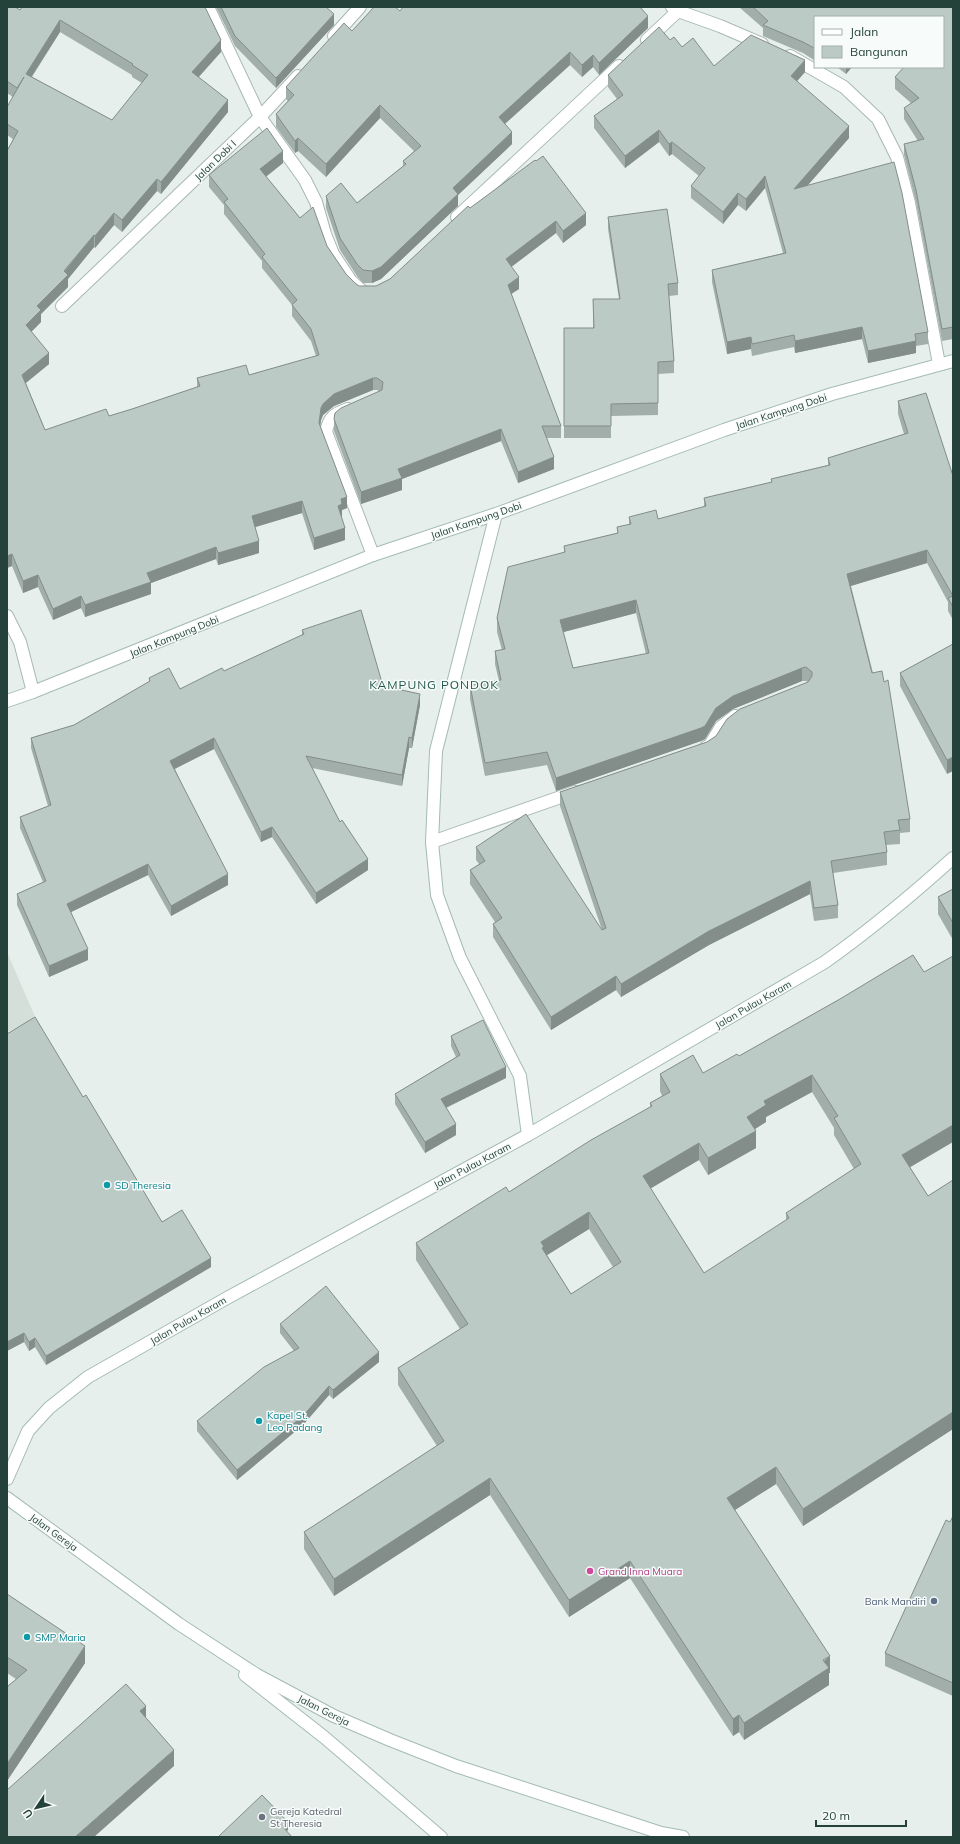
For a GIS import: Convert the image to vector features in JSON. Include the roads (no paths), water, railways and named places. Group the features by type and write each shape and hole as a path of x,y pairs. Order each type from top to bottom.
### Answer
{"street":[{"path":"208,7 260,118 305,180 316,202 325,234 333,254 351,281 360,290 373,291"},
{"path":"329,42 360,7"},
{"path":"638,49 675,9 720,26 800,60 844,87 878,119 896,157 909,203 939,364"},
{"path":"448,226 626,59"},
{"name":"Jalan Dobi I","path":"62,306 260,118 307,65"},
{"name":"Jalan Kampung Dobi","path":"7,701 33,692 372,555 496,514 724,430 832,394 953,361"},
{"path":"356,405 337,413 328,421 326,432 372,555"},
{"path":"496,514 436,750 432,842 437,895 460,958 520,1076 528,1135"},
{"path":"7,616 20,642 33,692"},
{"path":"696,750 710,745 727,722 749,710"},
{"path":"432,842 583,790"},
{"name":"Jalan Pulau Karam","path":"7,1479 28,1431 49,1408 88,1378 227,1298 528,1135 825,962 876,925 953,858"},
{"name":"Jalan Gereja","path":"7,1498 179,1624 257,1675 341,1720 456,1766 657,1835 683,1837"},
{"path":"179,1624 324,1737 441,1837"}],"place":[{"name":"SD Theresia","path":"107,1185"},
{"name":"Kapel St. Leo Padang","path":"259,1421"},
{"name":"Grand Inna Muara","path":"590,1571"},
{"name":"Bank Mandiri","path":"934,1601"},
{"name":"SMP Maria","path":"27,1637"},
{"name":"Gereja Katedral St Theresia","path":"262,1817"}],"district":[{"name":"KAMPUNG PONDOK","path":"434,685"}]}
